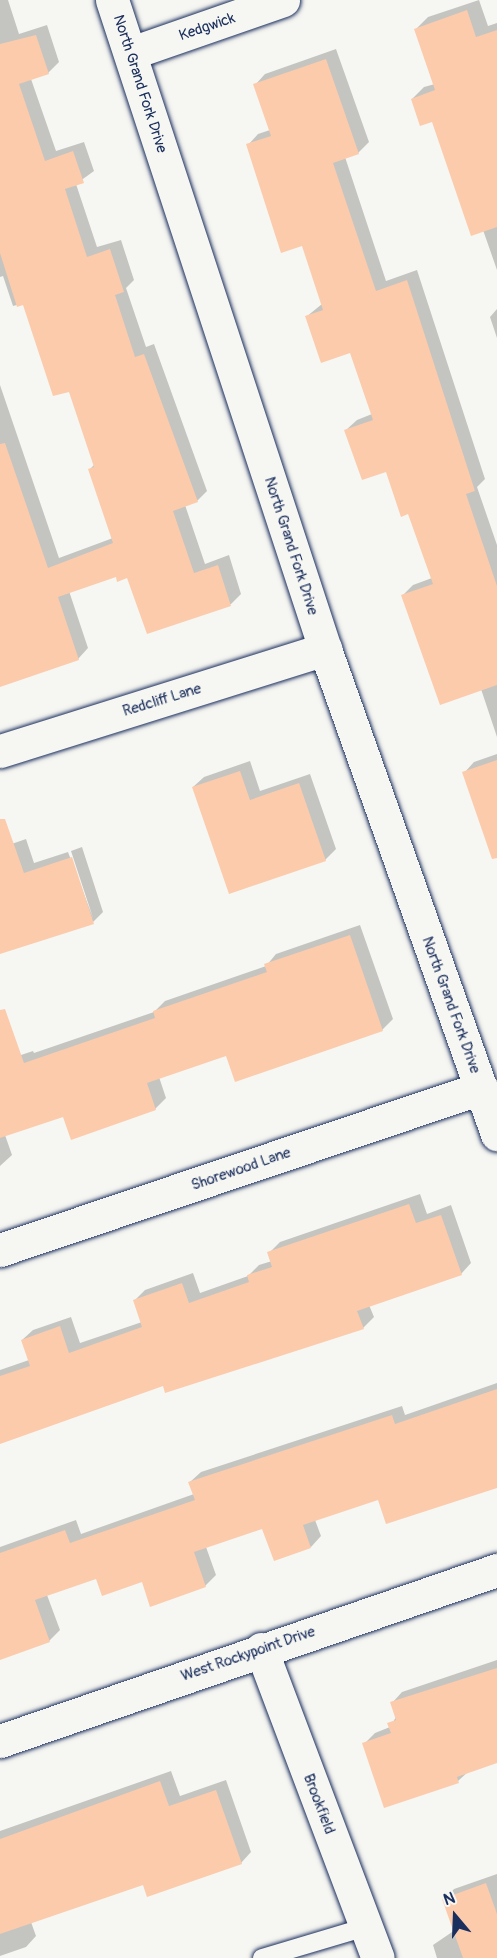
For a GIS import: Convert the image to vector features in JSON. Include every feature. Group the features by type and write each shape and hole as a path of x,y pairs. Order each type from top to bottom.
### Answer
{"street":[{"name":"North Grand Fork Drive","path":"112,0 325,649 497,1134"},
{"name":"Kedgwick","path":"131,53 283,0"},
{"name":"Redcliff Lane","path":"0,751 325,649"},
{"name":"Shorewood Lane","path":"0,1250 481,1088"},
{"name":"West Rockypoint Drive","path":"0,1741 261,1649 497,1570"},
{"name":"Brookfield","path":"261,1649 378,1958"}],"lane":[{"path":"262,1958 366,1928"}],"building":[{"path":"467,10 476,37 497,30 497,227 471,236 432,122 420,126 411,99 435,90 414,29"},
{"path":"36,35 49,74 19,84 45,161 73,151 84,183 65,189 87,257 110,249 124,292 115,295 135,357 144,354 198,502 173,511 194,573 218,565 231,606 147,634 127,578 117,582 116,577 58,597 79,660 0,687 0,444 5,443 48,568 113,543 88,469 94,467 69,392 53,396 23,305 17,307 0,253 0,44"},
{"path":"326,59 359,154 333,163 376,291 407,280 475,491 466,494 497,586 497,685 440,705 401,595 433,584 408,514 401,517 386,472 362,480 344,430 373,420 350,353 321,363 305,316 323,310 302,246 281,253 246,144 271,136 253,84"},
{"path":"497,760 497,858 492,859 462,772"},
{"path":"240,771 250,800 299,783 326,861 229,894 192,787"},
{"path":"0,819 5,819 24,873 72,857 94,924 0,954"},
{"path":"350,935 383,1031 235,1082 226,1056 147,1083 156,1110 71,1140 63,1117 0,1138 0,1010 5,1009 24,1063 155,1018 153,1011 267,972 264,964"},
{"path":"409,1204 416,1223 441,1215 462,1275 357,1311 364,1329 165,1393 163,1386 0,1444 0,1376 30,1366 21,1340 60,1326 69,1353 142,1327 133,1300 182,1283 189,1303 249,1282 247,1275 272,1267 267,1252"},
{"path":"497,1389 497,1488 386,1524 378,1500 303,1525 311,1548 274,1561 262,1529 194,1552 206,1587 150,1607 142,1582 102,1596 96,1579 35,1600 50,1642 0,1660 0,1553 65,1530 70,1543 195,1500 188,1482 392,1415 395,1424"},
{"path":"497,1668 497,1763 457,1777 459,1783 384,1808 362,1743 391,1733 387,1723 396,1720 390,1702"},
{"path":"160,1781 169,1806 216,1790 242,1864 147,1897 143,1885 0,1934 0,1839"},
{"path":"486,1883 497,1914 497,1958 463,1958 442,1899"}]}
